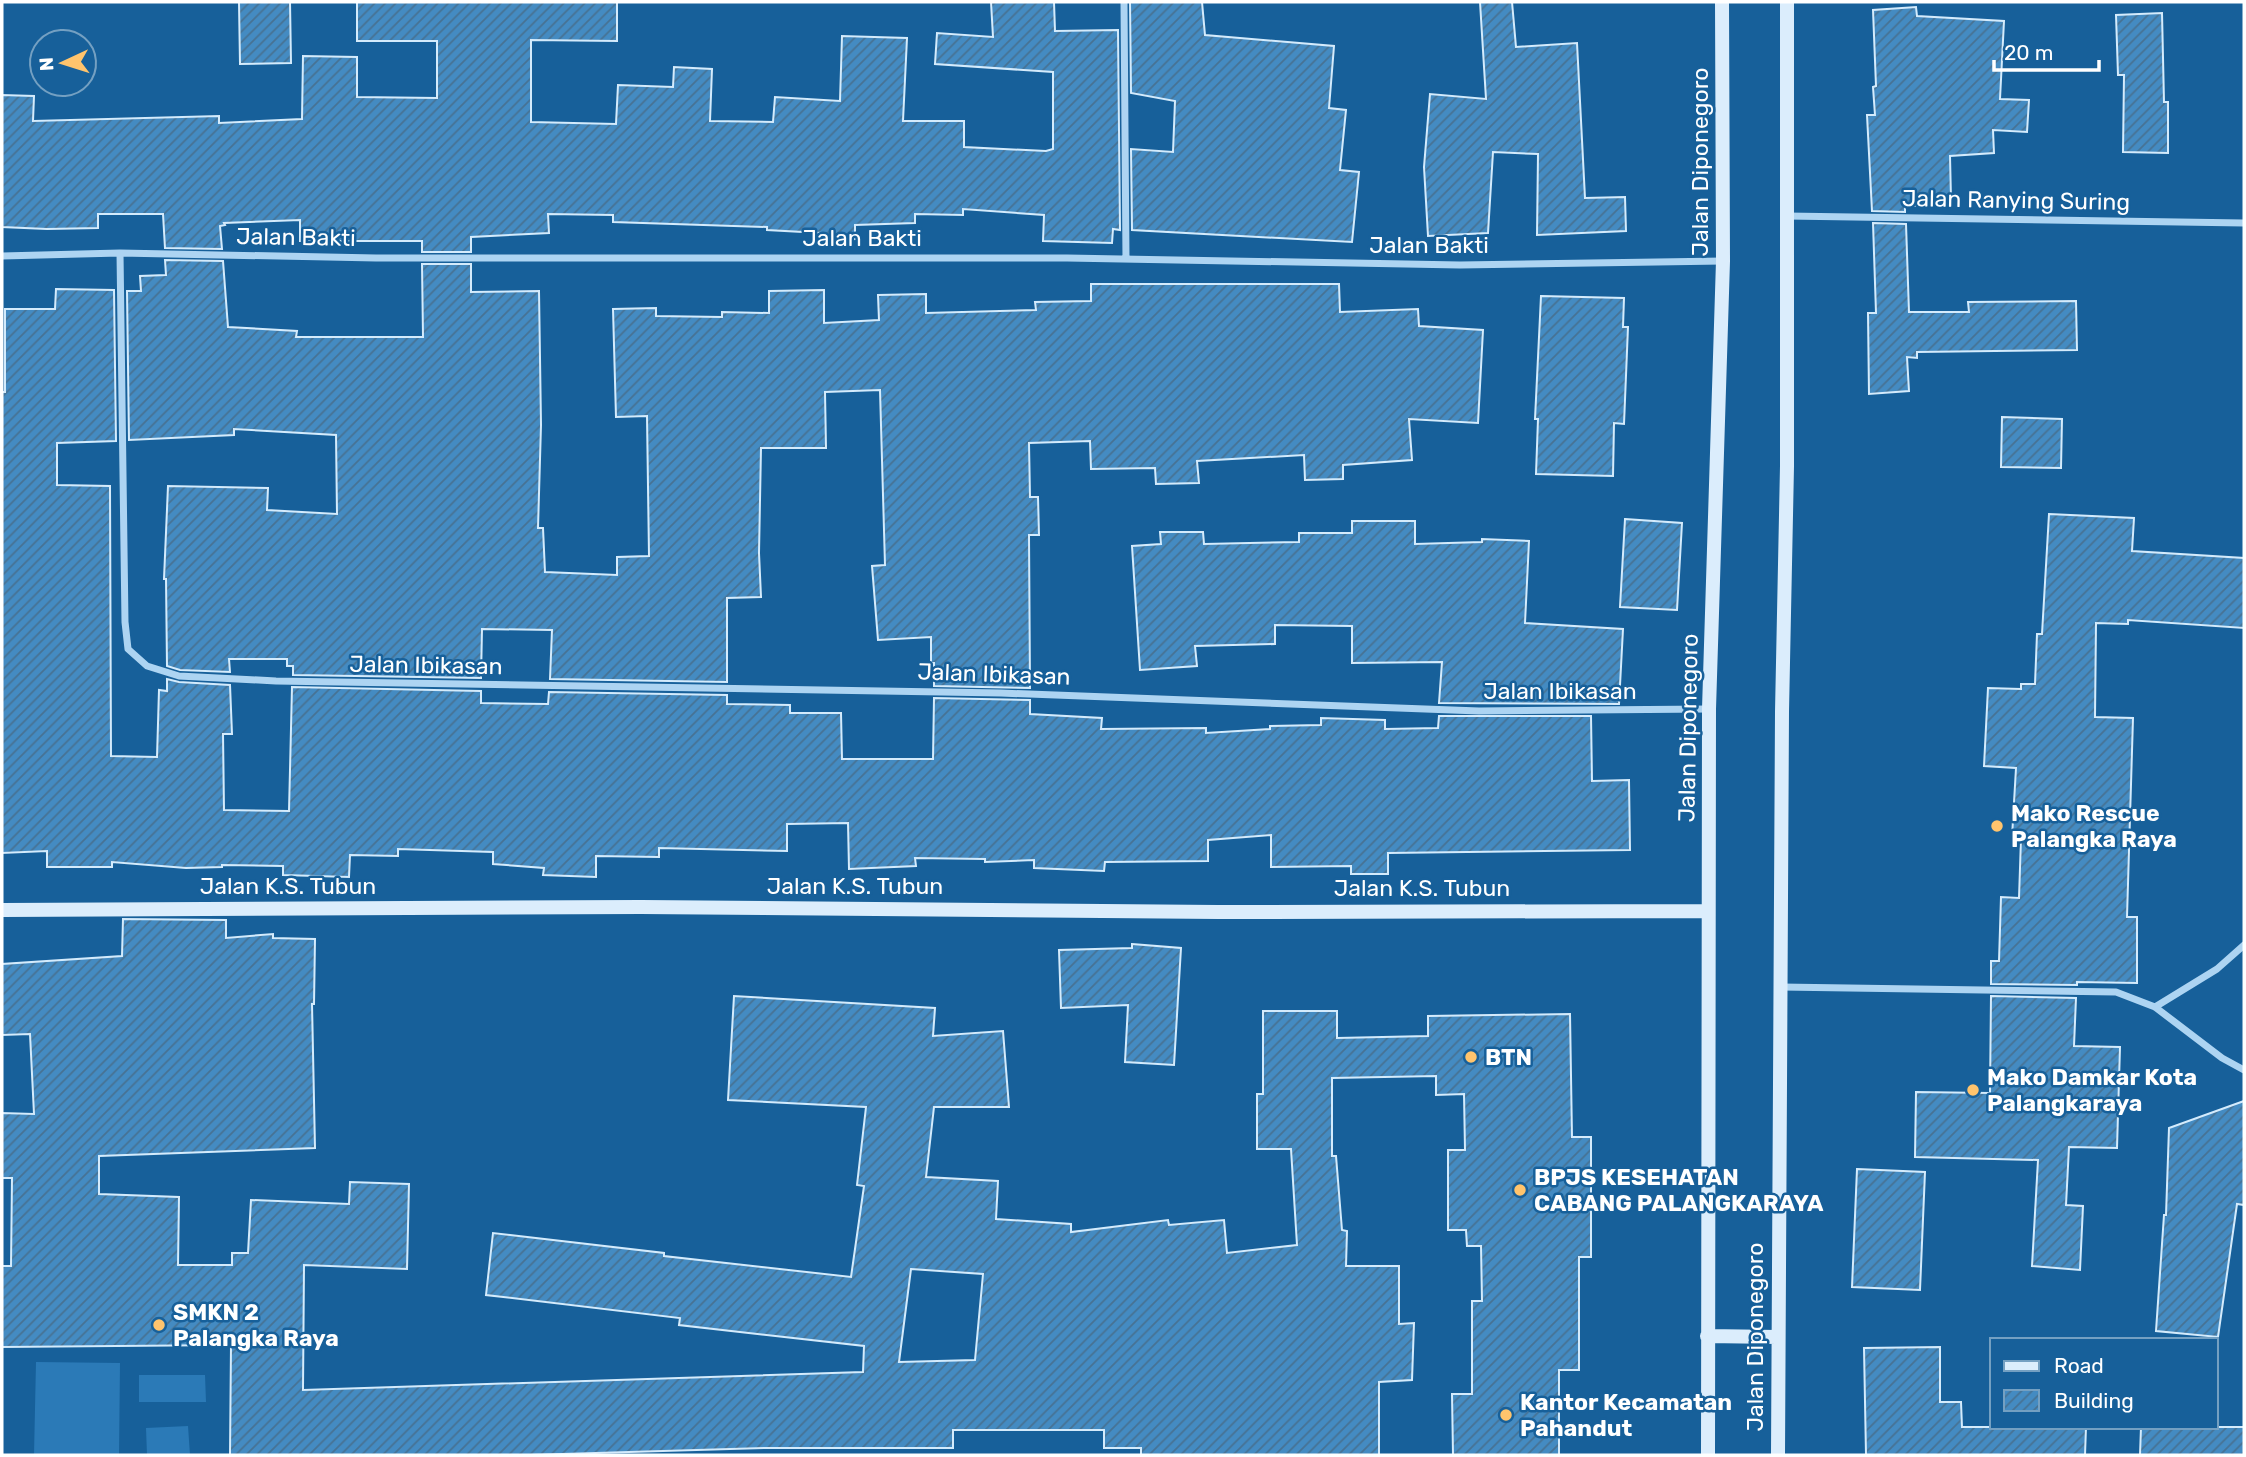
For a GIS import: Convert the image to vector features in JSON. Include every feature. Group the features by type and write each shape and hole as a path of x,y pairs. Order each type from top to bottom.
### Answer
{"main road":[{"name":"Jalan Diponegoro","path":"1708,1455 1709,709 1723,261 1722,2"},
{"name":"Jalan Diponegoro","path":"1777,1455 1787,466 1787,2"},
{"name":"Jalan K.S. Tubun","path":"2,910 654,907 1219,912 1708,911"},
{"path":"1707,1336 1777,1337"}],"street":[{"path":"1124,2 1126,259"},
{"name":"Jalan Ranying Suring","path":"1787,216 2244,223"},
{"name":"Jalan Bakti","path":"2,256 120,253 376,258 1126,259 1460,265 1723,261"},
{"name":"Jalan Ibikasan","path":"120,253 125,622 128,649 147,666 179,676 276,681 1001,693 1479,711 1709,709"},
{"path":"2155,1007 2217,969 2244,944"},
{"path":"1781,987 2116,992 2155,1007 2222,1058 2244,1070"}],"shaded area":[{"path":"36,1362 120,1363 119,1455 34,1455"},
{"path":"139,1375 205,1375 206,1402 139,1402"},
{"path":"188,1426 190,1455 147,1455 146,1428"}],"building":[{"path":"239,2 290,2 291,63 240,64"},
{"path":"357,2 617,2 617,41 531,40 531,122 616,124 618,85 673,87 674,67 712,69 710,121 773,122 775,97 840,101 842,36 907,38 903,121 964,121 964,147 1046,151 1053,149 1053,72 935,64 937,33 993,37 991,2 1054,2 1055,31 1118,30 1120,230 1113,229 1112,243 1043,241 1044,215 963,209 963,215 915,214 915,223 855,225 855,239 821,241 821,233 767,230 767,227 613,222 613,215 548,214 549,233 471,237 471,252 422,252 422,241 300,241 300,220 224,223 225,225 220,226 222,249 165,248 163,214 98,214 98,228 2,227 2,95 34,98 33,121 219,116 219,123 302,119 303,56 357,57 357,97 437,98 437,41 357,41"},
{"path":"1130,2 1202,2 1205,35 1334,46 1329,108 1346,110 1340,170 1359,172 1352,242 1132,230 1131,149 1173,152 1175,101 1131,93"},
{"path":"1480,2 1512,2 1516,47 1577,43 1585,198 1625,197 1626,231 1537,235 1538,154 1493,152 1488,233 1428,236 1424,167 1430,94 1486,99"},
{"path":"1916,7 1917,16 2004,21 2000,99 2029,100 2027,132 1993,130 1994,153 1950,156 1951,199 1920,200 1921,205 1905,207 1905,212 1872,211 1867,115 1875,115 1873,10"},
{"path":"2162,13 2164,102 2168,102 2168,153 2123,152 2124,75 2118,75 2116,15"},
{"path":"1873,223 1906,224 1909,312 1969,312 1968,302 2076,301 2077,350 1917,352 1917,358 1907,357 1909,391 1869,394 1868,313 1876,313"},
{"path":"165,260 223,261 228,327 297,331 296,337 423,337 422,264 471,264 471,292 539,291 541,425 538,528 543,528 545,572 617,575 617,557 649,556 647,416 616,417 613,309 656,308 656,316 722,317 722,312 769,313 769,291 824,290 824,323 879,320 878,295 926,294 926,313 1036,310 1035,302 1091,301 1091,284 1339,284 1340,312 1418,309 1419,326 1483,330 1478,423 1409,419 1412,460 1343,465 1343,479 1305,480 1304,455 1197,461 1199,483 1156,484 1155,468 1091,469 1090,441 1029,443 1030,497 1038,497 1039,535 1029,535 1030,688 934,686 931,637 878,640 872,566 885,565 880,390 825,392 826,448 761,448 761,597 727,598 727,682 550,679 552,630 482,629 481,678 293,675 293,666 287,666 287,659 229,659 230,672 180,670 167,666 164,579 168,486 268,488 267,510 337,514 336,435 234,429 234,435 129,440 127,291 141,291 140,276 166,275"},
{"path":"56,289 114,290 116,441 57,443 57,485 110,486 111,756 157,757 159,690 167,691 167,679 230,685 232,734 223,734 224,810 289,811 292,687 481,691 481,703 548,704 549,692 727,695 727,704 790,705 790,713 841,713 842,759 933,759 934,698 1030,700 1030,714 1102,718 1101,729 1206,728 1206,733 1270,729 1270,726 1321,725 1321,718 1385,720 1385,729 1438,728 1439,716 1591,716 1592,781 1629,780 1630,850 1388,853 1388,874 1351,874 1351,866 1271,867 1271,835 1208,840 1208,861 1105,862 1104,871 1034,868 1034,860 985,862 985,859 915,858 916,866 849,869 848,823 787,824 787,851 659,848 659,857 596,856 596,877 543,875 544,868 493,864 493,852 398,849 398,856 350,855 349,877 283,875 283,866 222,865 186,868 112,862 112,867 47,867 47,851 2,853 2,392 5,392 5,309 55,309"},
{"path":"1541,296 1624,298 1623,327 1628,327 1624,424 1614,423 1613,476 1536,474 1538,419 1535,419"},
{"path":"2002,417 2062,419 2061,468 2001,467"},
{"path":"2049,514 2134,518 2132,551 2244,558 2244,628 2128,620 2128,624 2096,623 2095,717 2133,718 2127,917 2137,917 2137,983 1991,984 1991,961 1999,961 2001,897 2019,898 2021,838 2012,837 2016,768 1984,766 1988,688 2021,689 2021,684 2035,684 2037,634 2042,634"},
{"path":"1625,519 1682,523 1677,610 1620,607"},
{"path":"1352,521 1415,521 1415,544 1482,542 1482,539 1529,541 1525,623 1623,629 1619,704 1439,703 1442,662 1352,663 1352,626 1275,625 1275,644 1195,646 1197,666 1140,670 1132,546 1161,544 1160,532 1203,532 1204,544 1299,542 1299,533 1352,533"},
{"path":"123,919 226,920 226,938 273,934 273,938 315,939 312,1004 315,1148 99,1156 99,1194 179,1197 178,1265 232,1265 232,1253 248,1253 251,1200 349,1204 350,1182 409,1184 407,1269 304,1265 303,1390 863,1372 864,1346 679,1325 680,1318 486,1295 493,1233 851,1277 864,1186 857,1185 866,1107 728,1100 734,996 935,1008 933,1036 1003,1031 1009,1107 934,1107 926,1177 998,1181 996,1219 1071,1224 1071,1232 1168,1220 1169,1225 1224,1220 1227,1253 1297,1245 1291,1149 1257,1149 1257,1094 1263,1094 1263,1011 1337,1011 1337,1038 1428,1036 1428,1016 1570,1014 1572,1137 1591,1137 1591,1257 1579,1257 1579,1370 1559,1370 1559,1455 1453,1455 1452,1394 1472,1394 1472,1301 1482,1301 1481,1246 1467,1246 1466,1230 1448,1230 1448,1150 1465,1150 1464,1094 1436,1095 1436,1076 1332,1078 1332,1156 1336,1156 1342,1230 1347,1231 1346,1266 1399,1266 1399,1324 1414,1323 1412,1380 1379,1382 1379,1455 1141,1455 1141,1448 1104,1448 1104,1430 953,1430 953,1448 765,1448 528,1455 230,1455 231,1345 2,1347 2,1266 11,1266 12,1178 2,1178 2,1113 34,1114 30,1034 2,1035 2,964 122,956","holes":["911,1269 983,1274 975,1360 899,1362"]},
{"path":"1132,944 1181,948 1174,1065 1125,1062 1128,1005 1061,1008 1059,950 1132,948"},
{"path":"1991,996 2076,998 2074,1046 2120,1047 2117,1148 2069,1147 2066,1205 2083,1206 2080,1270 2032,1266 2038,1160 1915,1157 1916,1092 1990,1093"},
{"path":"2244,1101 2244,1205 2237,1204 2218,1337 2156,1331 2166,1215 2169,1128"},
{"path":"1857,1169 1925,1172 1920,1290 1852,1287"},
{"path":"1940,1347 1940,1402 1961,1402 1962,1427 2086,1429 2085,1455 1866,1455 1864,1348"},
{"path":"2244,1427 2244,1455 2140,1455 2141,1429"}],"place":[{"name":"Mako Rescue Palangka Raya","path":"1997,826"},
{"name":"BTN","path":"1471,1057"},
{"name":"Mako Damkar Kota Palangkaraya","path":"1973,1090"},
{"name":"BPJS KESEHATAN CABANG PALANGKARAYA","path":"1520,1190"},
{"name":"SMKN 2 Palangka Raya","path":"159,1325"},
{"name":"Kantor Kecamatan Pahandut","path":"1506,1415"}]}
